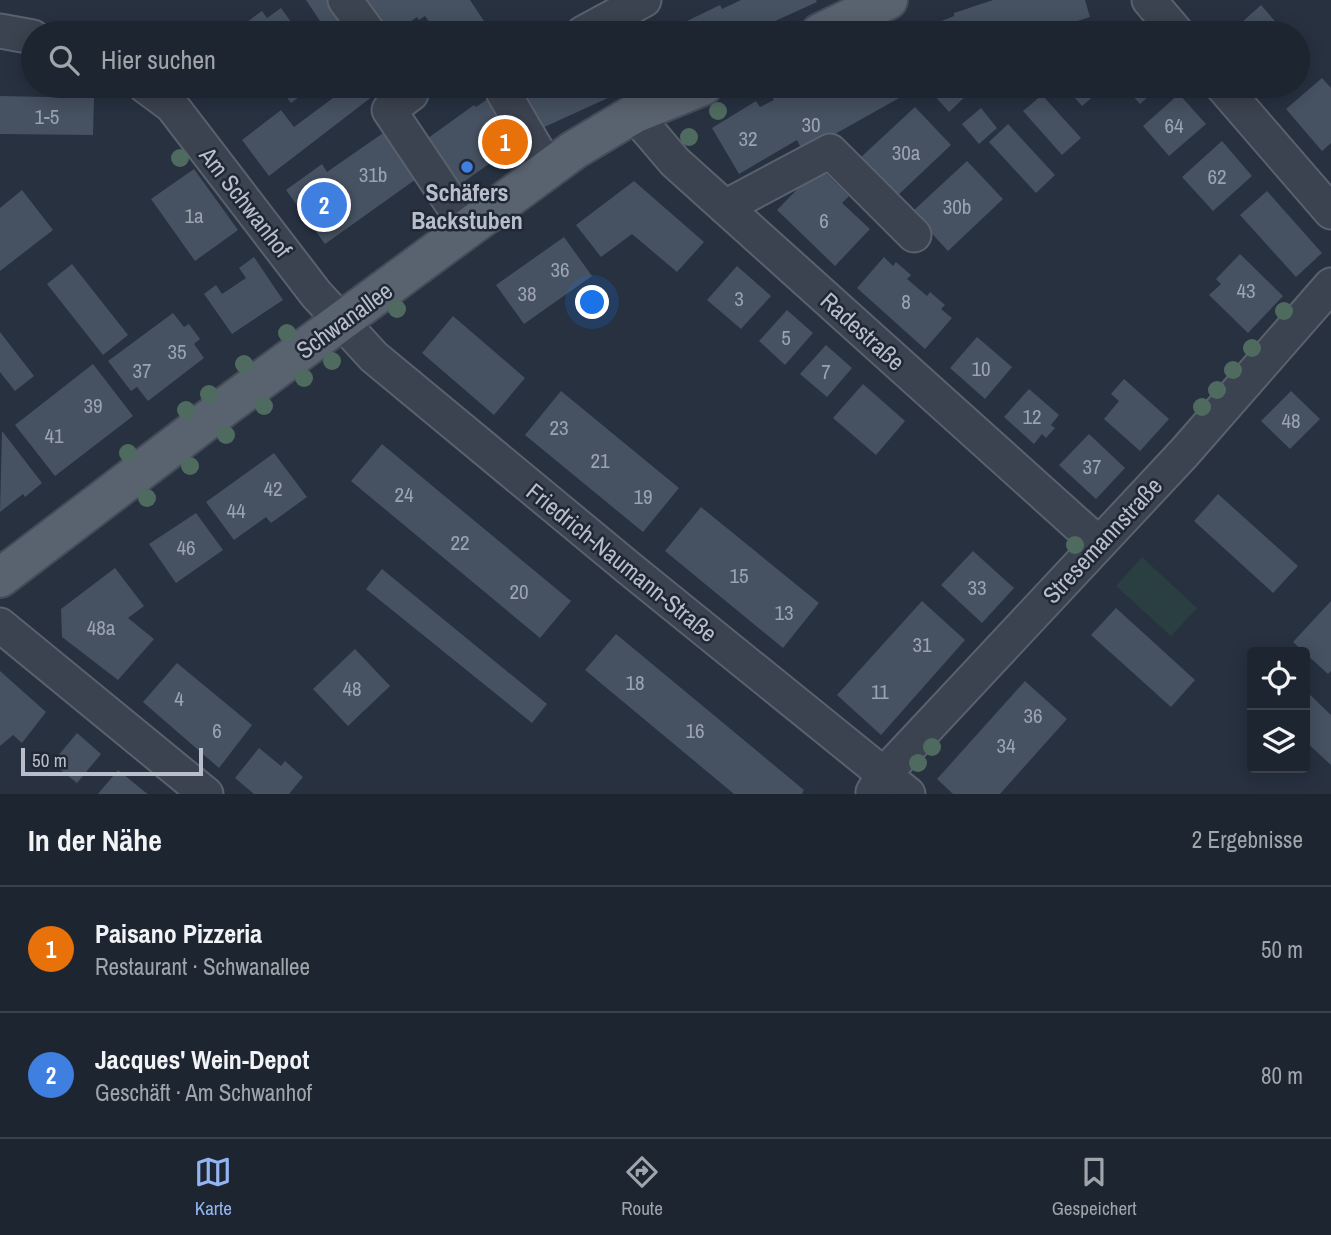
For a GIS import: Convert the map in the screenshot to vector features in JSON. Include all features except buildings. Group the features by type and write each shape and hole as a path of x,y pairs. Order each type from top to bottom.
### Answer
{"main road":[{"path":"842,21 877,2"},
{"name":"Schwanallee","path":"0,578 226,405 574,150 634,114 673,98"}],"street":[{"path":"345,0 360,21"},
{"path":"605,21 644,0"},
{"path":"1149,0 1167,21"},
{"path":"0,31 21,35"},
{"name":"Am Schwanhof","path":"162,98 173,106 341,323"},
{"path":"406,98 389,110 468,228"},
{"path":"507,98 548,169"},
{"path":"1232,98 1331,212"},
{"name":"Radestraße","path":"634,114 675,162 1098,543"},
{"path":"725,207 830,151 914,235"},
{"name":"Stresemannstraße","path":"888,787 1098,543 1184,453 1331,285"},
{"name":"Friedrich-Naumann-Straße","path":"341,323 374,357 888,787"},
{"path":"0,625 206,794"}],"green space":[{"path":"1142,557 1197,608 1171,636 1116,586"}],"place":[{"name":"Paisano Pizzeria","path":"505,142"},
{"name":"Schäfers Backstuben","path":"467,167"},
{"name":"Jacques' Wein-Depot","path":"324,205"}]}
